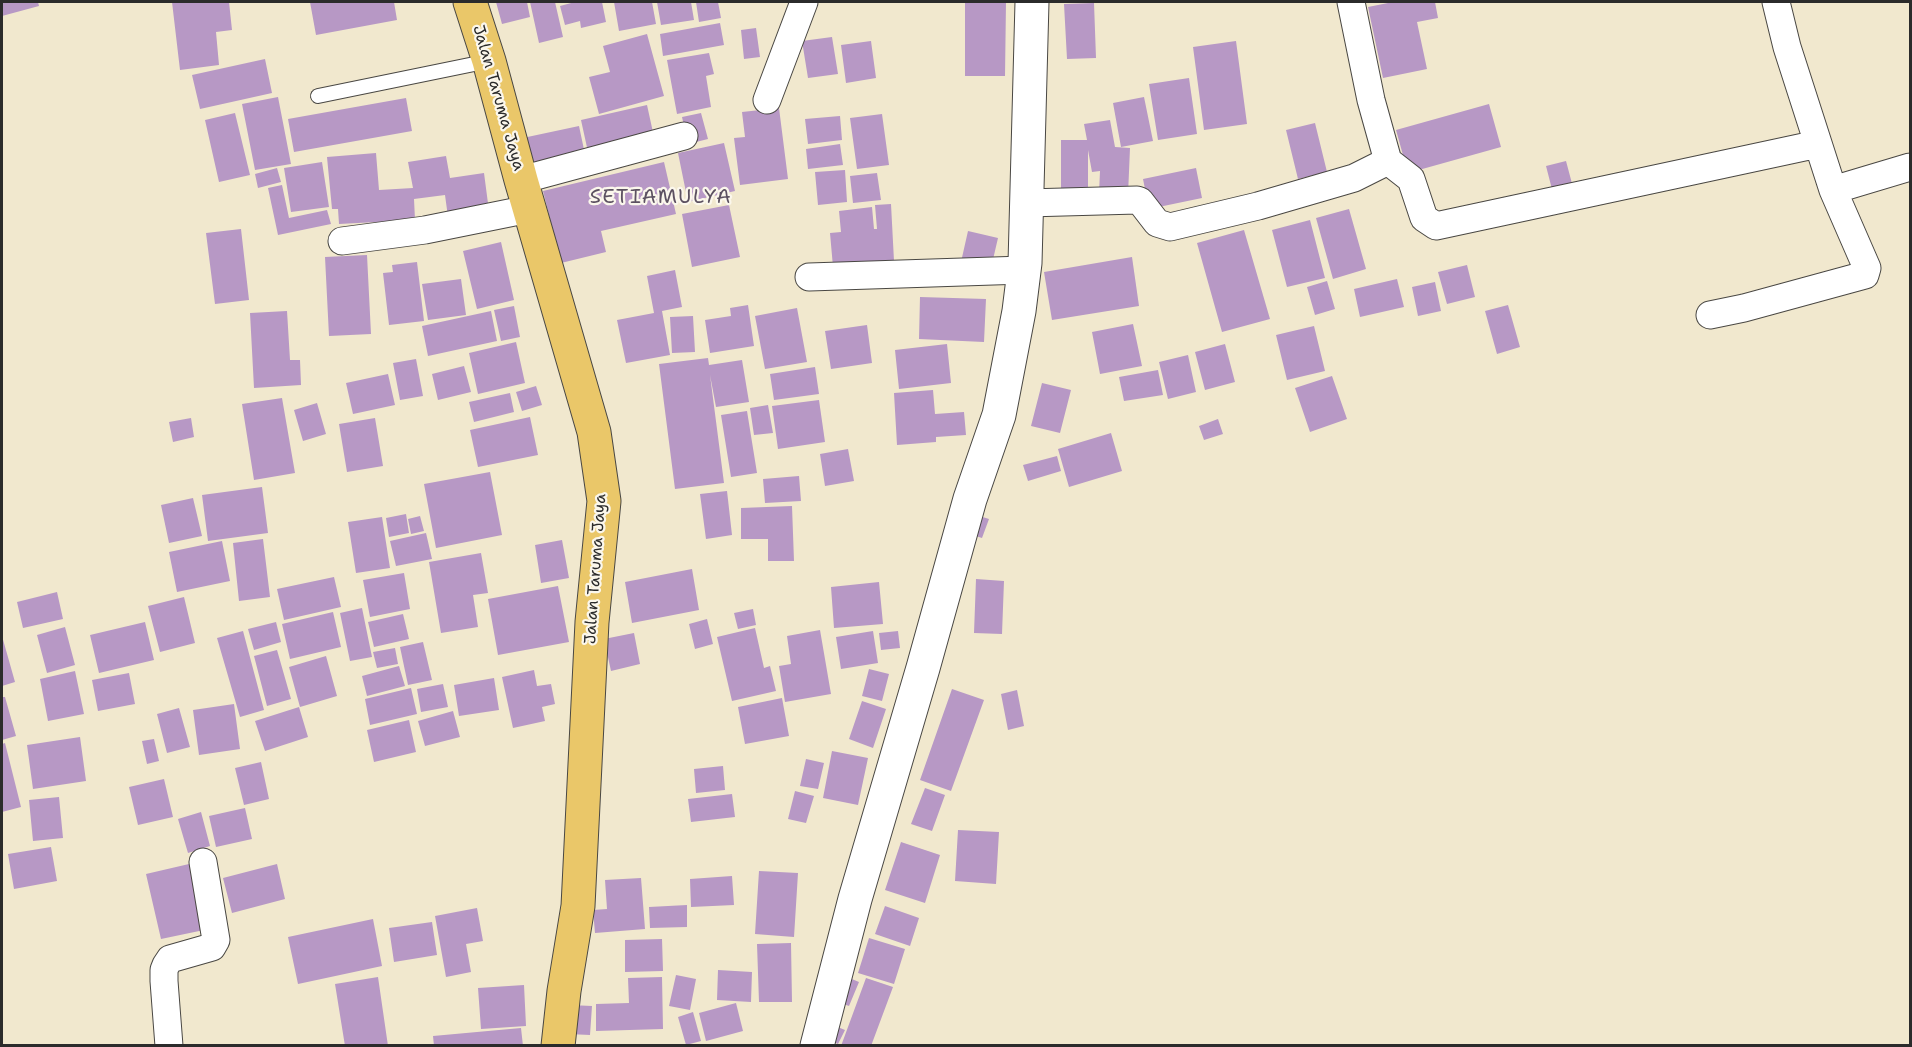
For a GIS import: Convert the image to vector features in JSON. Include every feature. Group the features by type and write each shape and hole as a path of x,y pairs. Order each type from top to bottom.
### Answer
{"main road":[{"name":"Jalan Taruma Jaya","path":"470,2 489,61 594,432 604,501 592,622 578,906 564,991 558,1046"}],"street":[{"path":"767,100 804,2"},
{"path":"818,1046 855,899 970,499 999,414 1019,311 1024,270 1032,2"},
{"path":"1351,2 1371,100 1388,161 1411,179 1425,218 1436,225 1771,156 1818,144"},
{"path":"1710,315 1865,275 1867,268 1833,190 1787,47 1776,2"},
{"path":"342,241 425,230 684,136"},
{"path":"1027,203 1137,200 1157,223 1170,227 1258,206 1354,178 1388,161"},
{"path":"1833,190 1911,167"},
{"path":"809,277 1024,270"},
{"path":"169,1046 164,981 166,965 170,960 212,947 216,940 203,862"}],"lane":[{"path":"318,96 489,61"}],"building":[{"path":"2,2 38,2 39,6 2,16"},
{"path":"172,2 229,2 232,30 216,32 219,65 180,70"},
{"path":"310,2 394,2 397,20 316,35"},
{"path":"496,2 527,2 530,17 502,24"},
{"path":"530,2 555,2 563,37 539,43"},
{"path":"575,2 602,2 606,22 581,28 580,21 565,25 560,6"},
{"path":"614,2 652,2 656,24 619,31"},
{"path":"657,2 691,2 694,20 661,25"},
{"path":"696,2 718,2 721,18 699,22"},
{"path":"965,2 1006,2 1005,76 965,76"},
{"path":"1393,2 1435,2 1438,18 1417,22 1427,69 1383,78 1368,7"},
{"path":"1094,3 1096,58 1067,59 1064,4"},
{"path":"720,23 724,45 663,56 660,34"},
{"path":"756,28 760,57 744,59 741,30"},
{"path":"647,34 664,96 599,114 589,77 610,72 603,46"},
{"path":"832,37 838,74 808,78 802,41"},
{"path":"871,41 876,78 846,83 841,45"},
{"path":"1236,41 1247,124 1204,130 1193,47"},
{"path":"709,53 714,74 706,76 711,107 677,114 667,60"},
{"path":"265,59 272,93 200,109 192,75"},
{"path":"1189,78 1197,134 1158,140 1149,84"},
{"path":"278,97 291,164 255,170 242,104"},
{"path":"1144,97 1153,141 1121,147 1113,103"},
{"path":"406,98 412,131 294,152 288,119"},
{"path":"1489,104 1501,147 1408,173 1396,130"},
{"path":"647,105 654,137 588,152 581,120"},
{"path":"779,108 788,179 740,185 734,138 745,137 742,112"},
{"path":"235,113 250,175 219,182 205,120"},
{"path":"701,113 708,139 688,144 682,117"},
{"path":"882,114 889,165 857,169 850,118"},
{"path":"840,116 842,140 808,144 805,119"},
{"path":"1110,120 1115,147 1130,148 1128,195 1099,194 1100,171 1092,172 1088,150 1088,189 1061,189 1061,140 1087,140 1084,124"},
{"path":"1315,123 1327,172 1298,179 1286,130"},
{"path":"579,126 586,159 525,172 518,139"},
{"path":"724,143 735,191 688,202 678,153"},
{"path":"840,144 843,165 808,169 806,149"},
{"path":"376,153 379,190 413,188 408,162 446,156 450,178 484,173 489,211 448,217 445,195 414,199 415,220 339,224 338,209 332,209 327,157"},
{"path":"1566,161 1574,191 1554,197 1546,166"},
{"path":"322,162 329,207 291,212 284,168"},
{"path":"664,162 676,214 601,231 606,252 561,263 543,191"},
{"path":"277,168 281,182 258,188 255,174"},
{"path":"1196,168 1202,198 1149,209 1143,179"},
{"path":"845,170 847,202 818,205 815,172"},
{"path":"877,173 881,200 853,203 850,176"},
{"path":"282,185 289,218 327,210 331,224 278,235 268,188"},
{"path":"891,204 894,261 833,267 830,233 841,232 839,211 872,207 874,229 877,229 875,205"},
{"path":"729,205 740,257 692,267 682,214"},
{"path":"1349,209 1366,269 1333,279 1316,218"},
{"path":"1310,220 1325,278 1287,287 1272,230"},
{"path":"241,229 249,300 215,304 206,233"},
{"path":"1244,230 1270,319 1222,332 1197,243"},
{"path":"968,231 998,238 991,268 961,262"},
{"path":"501,242 514,300 477,309 463,251"},
{"path":"367,255 371,334 329,336 325,257"},
{"path":"1132,257 1139,306 1052,320 1044,272"},
{"path":"417,262 424,321 389,325 383,273 393,272 392,265"},
{"path":"1467,265 1475,297 1447,304 1438,272"},
{"path":"675,270 682,307 662,311 670,355 626,363 617,320 654,313 647,276"},
{"path":"461,279 466,315 428,320 422,284"},
{"path":"1397,279 1404,307 1360,317 1354,289"},
{"path":"1327,281 1335,309 1315,315 1307,287"},
{"path":"1435,282 1441,311 1418,316 1412,287"},
{"path":"920,297 986,299 984,342 919,339"},
{"path":"748,305 754,346 710,353 705,320 731,316 730,308"},
{"path":"1508,305 1520,347 1497,354 1485,311"},
{"path":"514,306 520,337 501,341 494,310"},
{"path":"797,308 807,362 765,369 755,316"},
{"path":"287,311 290,360 300,360 301,385 254,388 250,313"},
{"path":"491,311 497,341 428,356 422,326"},
{"path":"693,316 695,352 672,353 670,317"},
{"path":"1133,324 1142,366 1100,374 1092,332"},
{"path":"867,325 872,363 831,369 825,331"},
{"path":"1314,326 1325,371 1287,380 1276,335"},
{"path":"516,342 525,383 478,394 469,353"},
{"path":"947,344 951,383 899,389 895,350"},
{"path":"1225,344 1235,382 1205,390 1195,352"},
{"path":"1188,355 1196,392 1168,399 1159,362"},
{"path":"708,358 709,365 742,360 749,402 716,407 710,375 724,483 675,489 659,364"},
{"path":"416,359 423,396 400,400 393,363"},
{"path":"464,366 471,392 438,400 432,374"},
{"path":"815,367 819,394 774,400 770,374"},
{"path":"1158,370 1163,395 1124,401 1119,377"},
{"path":"388,374 395,405 353,414 346,383"},
{"path":"1332,376 1347,419 1310,432 1295,388"},
{"path":"1042,383 1071,390 1060,433 1031,426"},
{"path":"536,386 542,405 522,411 516,392"},
{"path":"933,390 935,414 964,412 966,435 936,437 936,442 897,445 894,393"},
{"path":"510,393 514,412 474,422 469,402"},
{"path":"282,398 295,473 254,480 242,404"},
{"path":"819,400 825,442 778,449 772,406"},
{"path":"317,403 326,434 303,441 294,410"},
{"path":"768,405 773,433 754,435 750,408"},
{"path":"747,411 757,473 731,477 721,415"},
{"path":"530,417 538,455 478,467 470,430"},
{"path":"191,418 194,437 173,442 169,422"},
{"path":"375,418 383,466 347,472 339,424"},
{"path":"1218,419 1223,434 1204,440 1199,426"},
{"path":"1111,433 1122,471 1069,487 1058,449"},
{"path":"848,449 854,481 825,486 820,454"},
{"path":"1057,456 1061,471 1028,481 1023,465"},
{"path":"490,472 502,535 436,548 424,484"},
{"path":"799,476 801,501 765,503 763,479"},
{"path":"262,487 268,533 208,541 202,495"},
{"path":"727,491 732,535 706,539 700,494"},
{"path":"193,498 202,536 169,543 161,505"},
{"path":"792,506 794,561 768,561 768,539 741,539 741,508"},
{"path":"970,513 989,519 982,538 963,532"},
{"path":"406,514 409,533 389,537 386,518"},
{"path":"420,516 424,531 411,534 408,519"},
{"path":"382,517 390,568 356,573 348,522"},
{"path":"426,533 432,559 396,566 390,541"},
{"path":"263,539 270,597 239,601 233,543"},
{"path":"562,540 569,578 541,583 535,545"},
{"path":"222,541 230,581 177,592 169,552"},
{"path":"481,553 488,593 473,595 478,627 441,633 429,562"},
{"path":"692,569 699,610 632,623 625,582"},
{"path":"404,573 410,609 370,617 363,580"},
{"path":"334,577 341,607 284,620 277,589"},
{"path":"976,579 1004,581 1002,634 974,633"},
{"path":"879,582 883,624 834,628 831,587"},
{"path":"558,586 569,642 498,655 488,599"},
{"path":"57,592 63,619 23,628 17,602"},
{"path":"184,597 195,643 160,652 148,606"},
{"path":"362,608 372,657 350,661 340,613"},
{"path":"753,609 756,625 738,629 734,613"},
{"path":"333,612 341,647 290,659 282,624"},
{"path":"403,614 409,639 374,647 368,622"},
{"path":"707,619 713,644 695,649 689,624"},
{"path":"145,622 154,660 99,673 90,635"},
{"path":"276,622 281,642 254,650 248,629"},
{"path":"65,627 75,665 47,673 37,635"},
{"path":"755,628 764,668 770,666 776,691 732,701 717,637"},
{"path":"820,630 831,694 785,702 779,666 791,664 787,636"},
{"path":"243,631 264,710 240,717 217,638"},
{"path":"873,631 878,663 841,669 836,637"},
{"path":"898,631 900,648 881,650 879,633"},
{"path":"634,633 640,664 611,671 604,639"},
{"path":"2,636 15,682 2,686"},
{"path":"423,642 432,680 408,685 400,647"},
{"path":"395,648 398,664 377,668 373,652"},
{"path":"277,650 291,699 267,706 254,656"},
{"path":"326,656 337,696 300,707 289,667"},
{"path":"399,666 405,686 367,696 362,676"},
{"path":"869,669 889,674 882,701 862,696"},
{"path":"534,670 537,686 551,684 555,704 542,707 545,721 513,728 502,677"},
{"path":"75,671 84,714 48,721 40,679"},
{"path":"129,673 135,704 98,711 92,680"},
{"path":"494,678 499,710 459,716 454,685"},
{"path":"443,684 448,707 421,712 417,689"},
{"path":"411,688 417,714 370,725 365,699"},
{"path":"952,689 984,700 951,791 920,780"},
{"path":"1017,690 1024,726 1008,730 1001,694"},
{"path":"2,697 5,697 16,736 2,740"},
{"path":"782,698 789,736 745,744 738,707"},
{"path":"862,701 886,709 873,748 849,739"},
{"path":"234,704 240,749 199,755 193,710"},
{"path":"299,707 308,737 265,751 255,721"},
{"path":"179,708 190,747 167,753 157,714"},
{"path":"453,711 460,737 425,746 418,721"},
{"path":"409,720 416,752 374,762 367,730"},
{"path":"80,737 86,781 33,789 27,745"},
{"path":"154,739 159,761 147,764 142,741"},
{"path":"5,743 21,807 2,812 2,744"},
{"path":"832,751 868,758 858,805 823,798"},
{"path":"806,759 824,763 818,789 800,786"},
{"path":"261,762 269,799 244,805 235,768"},
{"path":"723,766 725,790 696,793 694,769"},
{"path":"164,779 173,817 138,825 129,787"},
{"path":"925,788 945,795 932,831 911,824"},
{"path":"795,791 814,796 806,823 788,819"},
{"path":"732,794 735,817 691,822 688,799"},
{"path":"59,797 63,838 33,841 29,800"},
{"path":"245,808 252,839 216,847 209,816"},
{"path":"201,812 210,846 188,853 178,819"},
{"path":"958,830 999,832 996,884 955,881"},
{"path":"901,842 940,855 925,903 885,890"},
{"path":"51,847 57,881 14,889 8,854"},
{"path":"189,864 204,930 161,939 146,874"},
{"path":"277,864 285,899 232,913 223,878"},
{"path":"759,871 798,873 794,937 755,934"},
{"path":"732,876 734,905 691,907 690,879"},
{"path":"641,878 645,929 595,933 593,910 607,909 605,880"},
{"path":"687,905 687,927 650,928 649,907"},
{"path":"885,906 919,918 910,946 875,934"},
{"path":"477,908 483,941 466,944 471,972 446,977 435,916"},
{"path":"373,919 382,966 298,984 288,937"},
{"path":"432,922 437,955 394,962 389,928"},
{"path":"869,938 905,949 894,984 858,973"},
{"path":"662,939 663,971 625,972 625,940"},
{"path":"791,943 792,1002 759,1002 757,944"},
{"path":"718,970 752,972 751,1002 717,1000"},
{"path":"676,975 696,979 690,1010 669,1006"},
{"path":"378,977 388,1046 345,1046 335,984"},
{"path":"662,977 663,1029 596,1031 596,1004 629,1003 628,978"},
{"path":"847,977 859,982 849,1006 838,1002"},
{"path":"866,978 893,987 871,1046 841,1046"},
{"path":"524,985 526,1026 481,1029 478,988"},
{"path":"736,1003 743,1031 706,1041 699,1013"},
{"path":"570,1005 592,1006 590,1035 568,1034"},
{"path":"693,1012 701,1041 686,1045 678,1017"},
{"path":"828,1023 845,1030 838,1044 822,1037"},
{"path":"521,1028 523,1046 434,1046 433,1036"}],"district":[{"name":"SETIAMULYA","path":"661,198"}]}
